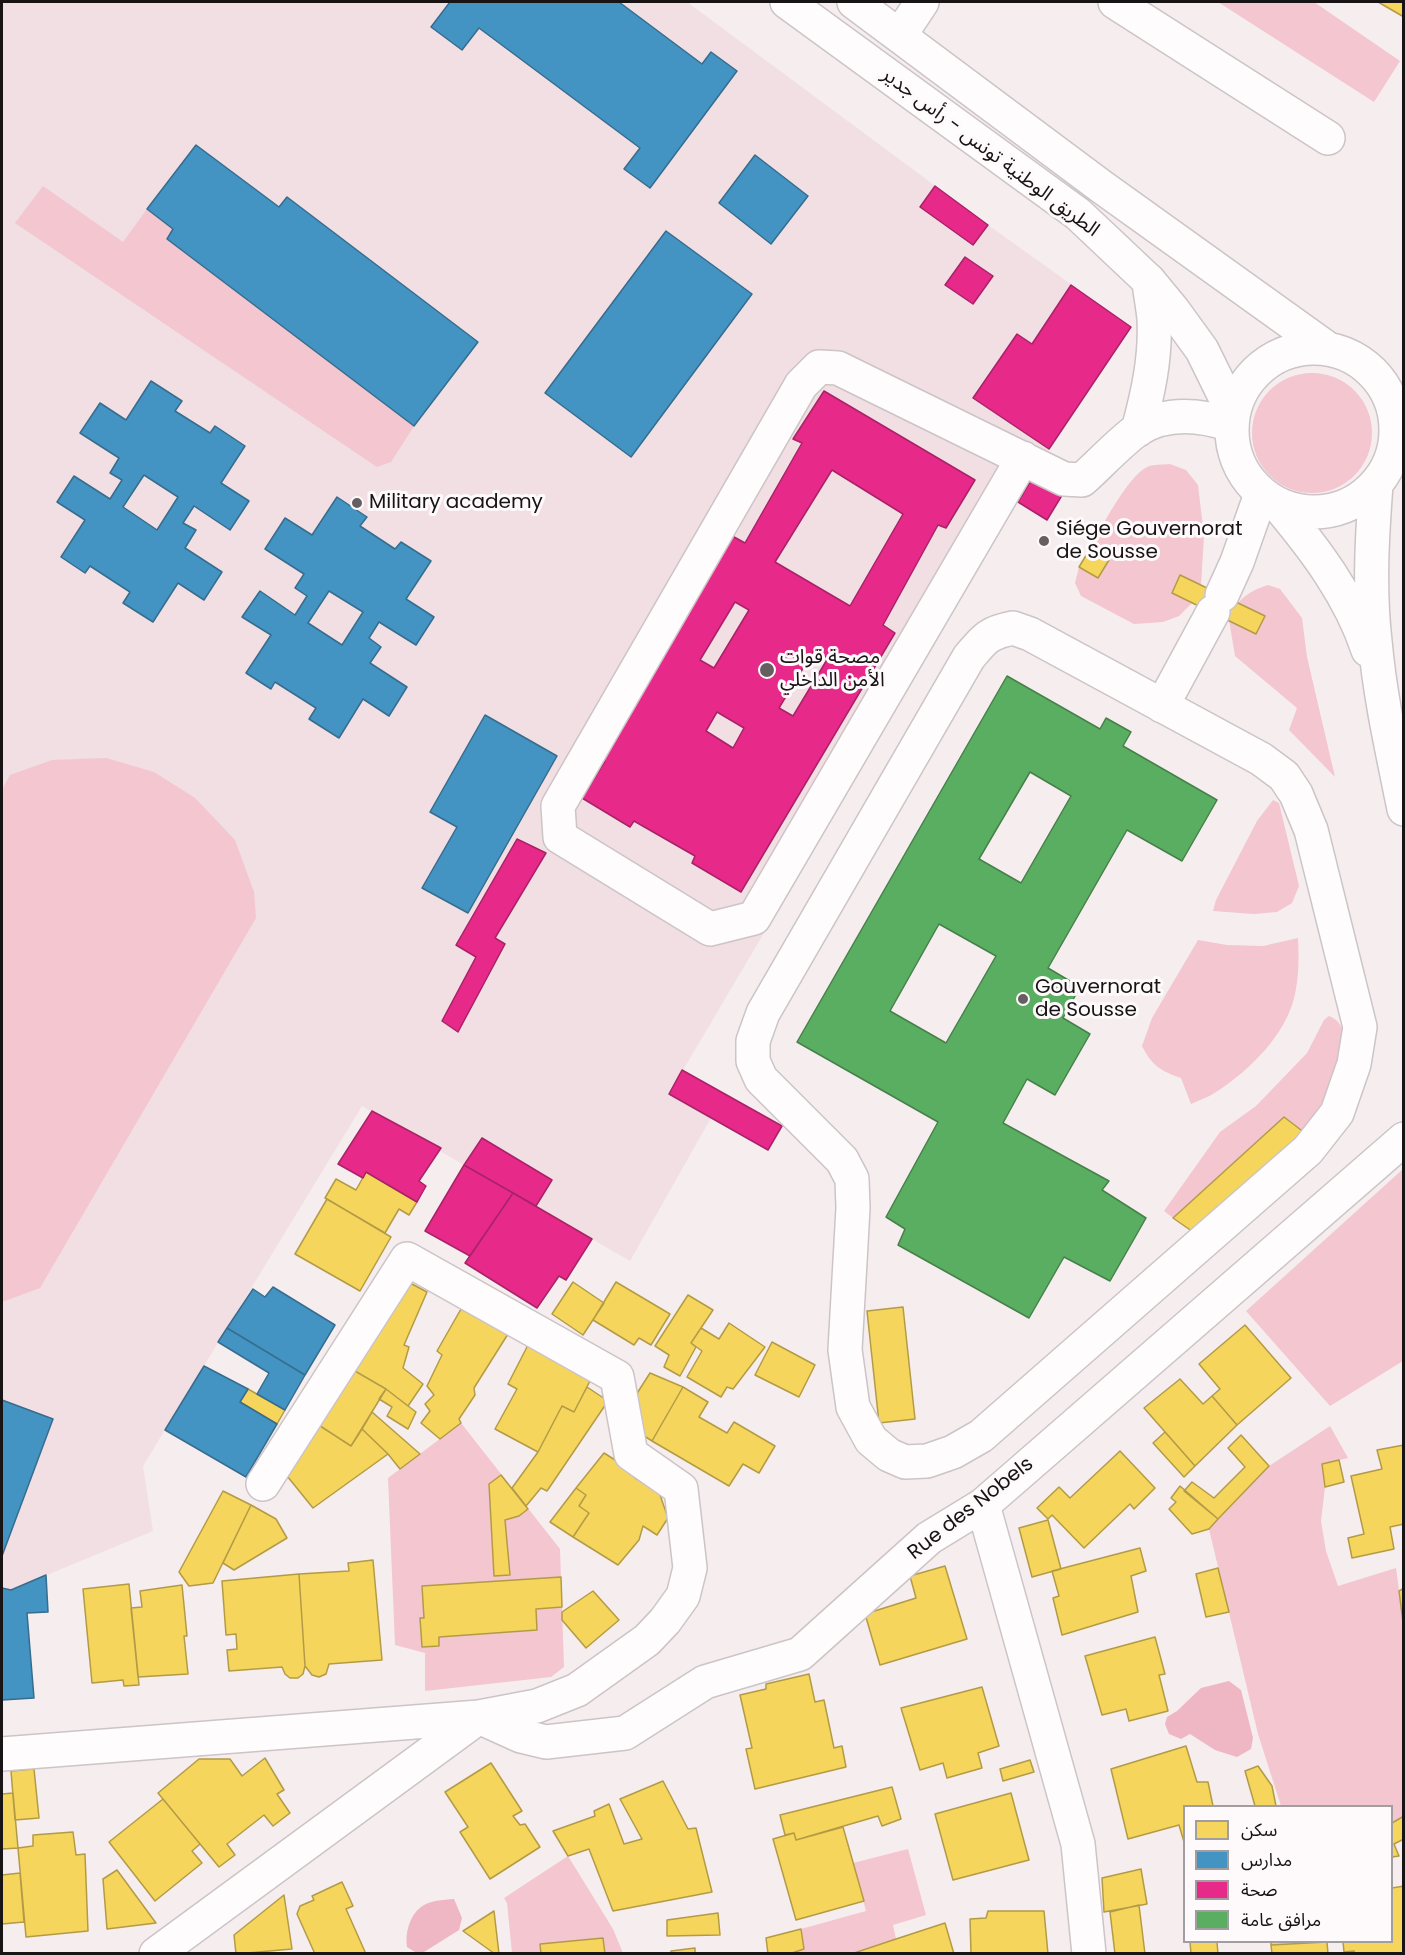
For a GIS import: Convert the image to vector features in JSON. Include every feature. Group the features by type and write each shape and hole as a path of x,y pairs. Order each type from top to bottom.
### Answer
{"street":[{"name":"الطريق الوطنية تونس - رأس جدير","path":"787,2 1078,214 1149,281 1173,310 1202,350 1232,419"},
{"name":"الطريق الوطنية تونس - رأس جدير","path":"854,2 1102,187 1328,349"},
{"path":"900,35 922,2"},
{"path":"1115,2 1328,138"},
{"path":"1138,430 1148,394 1153,357 1154,319 1149,281"},
{"path":"1381,692 1365,640 1341,591 1312,546 1245,475 1234,452 1232,419 1242,389 1258,370 1279,355 1303,348 1328,349 1349,355 1404,387"},
{"path":"1367,366 1383,384 1393,405 1397,428 1394,452 1372,537 1371,588 1374,641 1381,692 1404,809"},
{"path":"1023,458 754,918 710,929 560,837 558,806 801,386 819,367 838,368 1023,458 1064,479 1082,480 1138,430 1160,420 1184,416 1232,419"},
{"path":"1269,499 1303,512 1330,511 1355,502 1388,476"},
{"path":"1162,706 1217,604 1246,540 1269,499"},
{"path":"1013,628 1030,634 1162,706 1261,759 1284,776 1296,794 1311,830 1360,1027 1354,1064 1338,1113 1308,1150 981,1436 927,1461 905,1462 889,1455 871,1440 853,1407 845,1350 853,1208 852,1179 842,1160 761,1079 753,1061 753,1041 763,1013 969,657 994,632 1013,628"},
{"name":"Rue des Nobels","path":"479,1717 521,1736 546,1742 625,1733 705,1682 800,1654 929,1538 983,1505 1404,1139"},
{"path":"2,1754 479,1717 537,1706 577,1690 648,1640 683,1596 690,1568 681,1489 631,1454 617,1377 407,1258 263,1484"},
{"path":"983,1505 1078,1844 1089,1953"},
{"path":"156,1953 479,1717"}],"shaded area":[{"name":"Military academy","path":"2,2 687,2 988,225 1131,327 1049,449 669,1094 711,1118 630,1261 362,1106 143,1466 153,1531 11,1590 2,1588"},
{"path":"1218,2 1314,2 1400,61 1374,102"},
{"path":"43,186 123,242 147,209 173,229 167,239 414,426 391,462 377,467 15,223"},
{"path":"1312,373 1335,378 1354,391 1367,410 1372,433 1367,456 1354,475 1335,488 1312,493 1289,488 1270,475 1257,456 1252,433 1257,410 1270,391 1289,378"},
{"path":"1170,464 1186,470 1198,485 1204,536 1201,585 1180,575 1172,593 1192,603 1179,616 1163,622 1134,624 1081,596 1075,583 1079,567 1098,578 1109,561 1090,549 1115,504 1131,481 1147,467"},
{"path":"1268,585 1280,589 1302,618 1307,657 1335,777 1289,730 1297,708 1235,656 1229,620 1256,633 1264,616 1238,603 1252,592"},
{"path":"106,758 154,772 195,798 235,840 254,892 256,918 40,1288 2,1302 2,790 10,775 52,760"},
{"path":"1273,800 1279,803 1299,886 1292,903 1277,912 1254,914 1213,911 1216,900 1257,821"},
{"path":"1298,938 1295,994 1291,1009 1275,1037 1253,1062 1229,1083 1213,1094 1191,1104 1181,1078 1158,1067 1142,1046 1152,1018 1198,940 1227,945 1263,946"},
{"path":"1329,1016 1340,1024 1344,1037 1342,1053 1329,1090 1305,1133 1284,1117 1173,1218 1164,1211 1220,1132 1256,1106 1307,1053 1324,1020"},
{"path":"1403,1169 1403,1361 1330,1406 1246,1311"},
{"path":"461,1423 560,1549 564,1667 551,1677 425,1691 425,1653 395,1645 388,1478"},
{"path":"1330,1426 1348,1458 1322,1464 1325,1487 1321,1521 1326,1551 1338,1586 1396,1568 1404,1627 1403,1816 1393,1822 1393,1805 1281,1805 1258,1734 1209,1529 1269,1466"},
{"path":"1229,1681 1241,1690 1253,1738 1251,1749 1237,1757 1215,1750 1190,1734 1181,1739 1169,1734 1165,1724 1167,1717 1177,1711 1201,1688"},
{"path":"908,1849 926,1915 893,1925 896,1939 851,1953 789,1954 804,1949 801,1929 866,1911 853,1863"},
{"path":"568,1856 613,1929 623,1953 512,1953 507,1903 504,1898"},
{"path":"454,1899 462,1918 459,1930 424,1952 415,1952 407,1947 409,1926 413,1915 428,1903"}],"building: سكن":[{"path":"1378,2 1404,2 1404,17"},
{"path":"1090,549 1109,560 1098,578 1079,567"},
{"path":"1180,575 1265,616 1256,634 1172,593"},
{"path":"1284,1117 1305,1133 1196,1234 1173,1218"},
{"path":"366,1172 417,1202 409,1215 399,1209 385,1233 325,1198 336,1179 356,1190"},
{"path":"327,1199 391,1237 360,1291 295,1254"},
{"path":"573,1282 604,1303 583,1335 552,1314"},
{"path":"616,1282 670,1314 651,1345 639,1338 634,1345 593,1320"},
{"path":"410,1283 427,1292 404,1345 409,1347 403,1368 423,1384 408,1406 386,1389 348,1367"},
{"path":"688,1295 713,1310 691,1343 696,1347 680,1376 664,1367 669,1355 655,1346"},
{"path":"903,1307 915,1419 879,1423 867,1311"},
{"path":"461,1309 508,1334 474,1388 475,1395 459,1419 461,1423 440,1439 421,1423 430,1411 425,1404 434,1395 427,1386 442,1355 437,1351"},
{"path":"729,1323 765,1347 733,1389 727,1387 721,1397 687,1377 702,1351 691,1343 701,1328 719,1339"},
{"path":"1245,1325 1291,1378 1237,1425 1212,1396 1220,1389 1199,1364"},
{"path":"772,1342 815,1365 799,1397 755,1375"},
{"path":"528,1345 591,1379 574,1412 562,1406 538,1452 495,1429 517,1389 508,1384"},
{"path":"348,1367 386,1389 351,1446 314,1422"},
{"path":"650,1373 683,1387 652,1441 635,1430 634,1398"},
{"path":"1180,1379 1203,1404 1212,1396 1237,1425 1195,1466 1144,1408"},
{"path":"587,1387 608,1401 547,1491 541,1488 526,1506 512,1488 538,1452 562,1406 574,1412"},
{"path":"683,1387 708,1402 699,1417 727,1433 734,1422 775,1446 759,1473 743,1464 729,1486 652,1441"},
{"path":"248,1389 285,1410 277,1424 240,1402"},
{"path":"386,1389 416,1412 408,1429 387,1416 392,1407 379,1399"},
{"path":"372,1412 420,1454 400,1469 362,1429"},
{"path":"314,1422 351,1446 362,1429 388,1454 313,1508 283,1471"},
{"path":"1165,1432 1195,1466 1184,1477 1153,1443"},
{"path":"1241,1435 1269,1466 1218,1519 1184,1491 1192,1482 1214,1498 1245,1467 1228,1448"},
{"path":"1404,1445 1404,1524 1390,1527 1394,1549 1352,1558 1348,1538 1364,1534 1351,1476 1382,1469 1377,1450"},
{"path":"1120,1451 1155,1488 1134,1509 1130,1504 1084,1548 1052,1515 1048,1519 1037,1508 1059,1487 1070,1498"},
{"path":"604,1453 639,1475 635,1478 659,1492 668,1518 657,1535 643,1526 639,1540 618,1565 573,1537 589,1513 579,1506 586,1495 576,1488"},
{"path":"1339,1460 1344,1482 1325,1487 1322,1464"},
{"path":"501,1475 528,1509 519,1516 505,1520 510,1575 494,1576 489,1484"},
{"path":"1180,1486 1218,1519 1209,1529 1192,1534 1169,1509 1176,1502 1171,1498"},
{"path":"576,1488 586,1495 579,1506 589,1513 573,1537 550,1522"},
{"path":"223,1491 251,1505 213,1583 189,1586 179,1572"},
{"path":"251,1505 276,1519 287,1538 234,1570 223,1563"},
{"path":"1048,1520 1061,1569 1032,1577 1019,1528"},
{"path":"1140,1548 1146,1571 1131,1576 1138,1612 1062,1635 1053,1598 1059,1596 1052,1571"},
{"path":"373,1560 382,1660 329,1664 326,1674 319,1677 312,1675 305,1666 299,1574 349,1571 348,1563"},
{"path":"945,1566 967,1639 880,1665 865,1614 916,1598 910,1576"},
{"path":"1218,1568 1229,1612 1206,1617 1196,1574"},
{"path":"299,1574 305,1666 303,1674 298,1678 290,1678 282,1667 229,1671 227,1650 237,1649 236,1634 226,1635 222,1581"},
{"path":"561,1577 562,1607 536,1609 537,1630 439,1637 439,1646 422,1647 420,1618 424,1618 422,1586"},
{"path":"129,1584 139,1685 124,1686 123,1680 92,1683 83,1589"},
{"path":"182,1585 188,1674 138,1677 131,1608 142,1607 140,1591"},
{"path":"1404,1588 1404,1622 1403,1622 1399,1591"},
{"path":"593,1591 619,1620 586,1648 562,1620 562,1612"},
{"path":"1155,1637 1165,1674 1159,1675 1168,1711 1129,1721 1126,1709 1102,1715 1085,1656"},
{"path":"809,1674 815,1702 824,1700 834,1748 842,1746 846,1767 755,1789 746,1749 752,1748 740,1695 766,1689 766,1684"},
{"path":"982,1687 999,1746 978,1753 982,1768 947,1778 943,1763 920,1770 901,1708"},
{"path":"1186,1746 1197,1782 1208,1782 1213,1805 1183,1805 1183,1839 1179,1825 1128,1839 1111,1769"},
{"path":"265,1758 284,1790 277,1794 290,1813 273,1826 264,1815 227,1844 235,1855 219,1867 158,1793 199,1759 230,1759 242,1776"},
{"path":"1030,1760 1034,1772 1003,1781 1000,1769"},
{"path":"491,1763 522,1811 513,1816 520,1825 525,1824 540,1847 490,1879 460,1832 468,1827 445,1792"},
{"path":"1258,1766 1272,1786 1276,1805 1255,1805 1245,1771"},
{"path":"34,1769 39,1818 15,1820 11,1771"},
{"path":"663,1781 688,1829 696,1828 712,1892 613,1911 589,1849 568,1856 553,1831 595,1816 594,1811 609,1804 624,1844 642,1839 620,1799"},
{"path":"892,1787 901,1819 882,1826 878,1816 796,1840 794,1833 785,1835 780,1815"},
{"path":"13,1793 18,1848 2,1849 2,1794"},
{"path":"1011,1793 1029,1860 953,1880 935,1814"},
{"path":"163,1799 200,1844 192,1851 202,1863 155,1901 109,1842"},
{"path":"1404,1816 1404,1839 1394,1844 1399,1856 1393,1857 1393,1822"},
{"path":"843,1827 864,1901 796,1920 773,1839 794,1833 796,1840"},
{"path":"73,1832 76,1855 85,1854 88,1931 26,1937 18,1848 33,1846 33,1835"},
{"path":"1141,1869 1147,1904 1104,1912 1102,1878"},
{"path":"117,1870 156,1923 107,1929 103,1879"},
{"path":"20,1873 24,1922 2,1924 2,1875"},
{"path":"342,1882 353,1906 346,1909 366,1954 315,1954 297,1914 300,1906 314,1900 312,1896"},
{"path":"1404,1886 1404,1954 1344,1952 1343,1943 1393,1943 1393,1888"},
{"path":"284,1895 292,1949 236,1954 234,1935"},
{"path":"1139,1905 1145,1954 1115,1954 1110,1912"},
{"path":"494,1911 499,1954 495,1954 463,1931"},
{"path":"988,1911 1044,1911 1048,1954 971,1954 970,1919 986,1918"},
{"path":"718,1913 720,1935 667,1936 667,1920"},
{"path":"945,1923 954,1954 851,1954 896,1939"},
{"path":"801,1929 804,1949 789,1954 768,1954 766,1938"},
{"path":"603,1938 605,1954 541,1954 540,1944"},
{"path":"1190,1943 1217,1943 1218,1954 1191,1954"},
{"path":"1271,1943 1308,1943 1271,1945"},
{"path":"1327,1943 1328,1954 1272,1954 1271,1945"},
{"path":"695,1948 695,1954 671,1954 671,1951"}],"building: مدارس":[{"path":"450,2 619,2 702,64 711,52 737,71 650,188 624,169 640,148 479,28 462,50 431,27"},
{"path":"196,145 279,207 287,197 478,342 414,426 167,239 173,229 147,209"},
{"path":"755,155 808,196 771,244 719,203"},
{"path":"666,231 752,294 631,457 545,393"},
{"path":"151,381 182,401 175,411 210,433 215,426 245,446 221,483 249,501 230,530 194,506 183,523 196,530 185,548 222,572 204,600 178,583 153,622 123,603 130,592 90,566 85,573 61,557 85,520 57,502 74,476 110,499 122,480 110,473 119,458 80,433 100,403 126,420","holes":["144,475 178,497 157,530 123,507"]},
{"path":"337,497 367,517 360,526 395,549 401,542 431,561 406,599 434,617 416,645 379,622 369,638 381,647 370,663 407,687 389,716 363,699 339,738 309,719 316,708 275,682 271,689 246,673 271,635 242,617 260,591 295,615 307,596 295,588 304,574 265,549 285,518 312,535","holes":["329,591 363,612 342,645 308,623"]},
{"path":"485,715 557,756 468,913 422,888 457,827 430,812"},
{"path":"273,1287 335,1325 305,1375 227,1328 253,1289 265,1297"},
{"path":"227,1328 305,1375 285,1410 257,1394 269,1373 218,1342"},
{"path":"204,1366 248,1389 240,1402 277,1424 246,1477 165,1430"},
{"path":"2,1400 53,1419 2,1556"},
{"path":"46,1575 48,1612 27,1613 34,1698 2,1700 2,1588 11,1590"}],"building: صحة":[{"path":"935,186 988,225 973,245 920,207"},
{"path":"965,257 993,276 973,304 945,285"},
{"path":"1071,285 1131,327 1049,449 973,398 1017,334 1032,344"},
{"path":"824,391 975,480 946,528 938,525 883,625 895,633 741,892 692,863 695,856 634,821 630,827 582,798 605,761 600,757 725,532 745,543 802,443 793,439","holes":["832,470 903,514 850,606 775,562","735,602 749,610 714,668 700,660","814,650 828,658 793,716 779,708","717,712 744,728 733,748 706,731"]},
{"path":"1034,475 1064,492 1047,520 1018,502"},
{"path":"517,839 546,853 495,938 505,944 458,1032 442,1021 476,957 456,945"},
{"path":"682,1070 782,1126 768,1150 669,1094"},
{"path":"372,1111 441,1148 419,1181 426,1186 417,1202 366,1172 363,1178 338,1164"},
{"path":"482,1138 552,1180 536,1206 464,1165"},
{"path":"464,1165 513,1193 470,1256 425,1231"},
{"path":"513,1193 592,1239 566,1280 559,1276 537,1308 465,1263"}],"building: مرافق عامة":[{"name":"Gouvernorat de Sousse","path":"1007,676 1100,729 1106,718 1131,732 1123,746 1217,800 1182,861 1127,830 1048,968 1080,987 1063,1018 1090,1034 1055,1095 1027,1079 1003,1123 1109,1181 1102,1190 1146,1218 1110,1281 1064,1257 1029,1318 898,1245 905,1229 886,1217 938,1122 797,1042","holes":["1030,772 1071,796 1021,883 979,859","939,924 996,956 946,1043 890,1011"]}],"place":[{"name":"Military academy","path":"357,503"},
{"name":"Siége Gouvernorat de Sousse","path":"1044,541"},
{"name":"مصحة قوات الأمن الداخلي","path":"767,670"},
{"name":"Gouvernorat de Sousse","path":"1023,999"}]}
